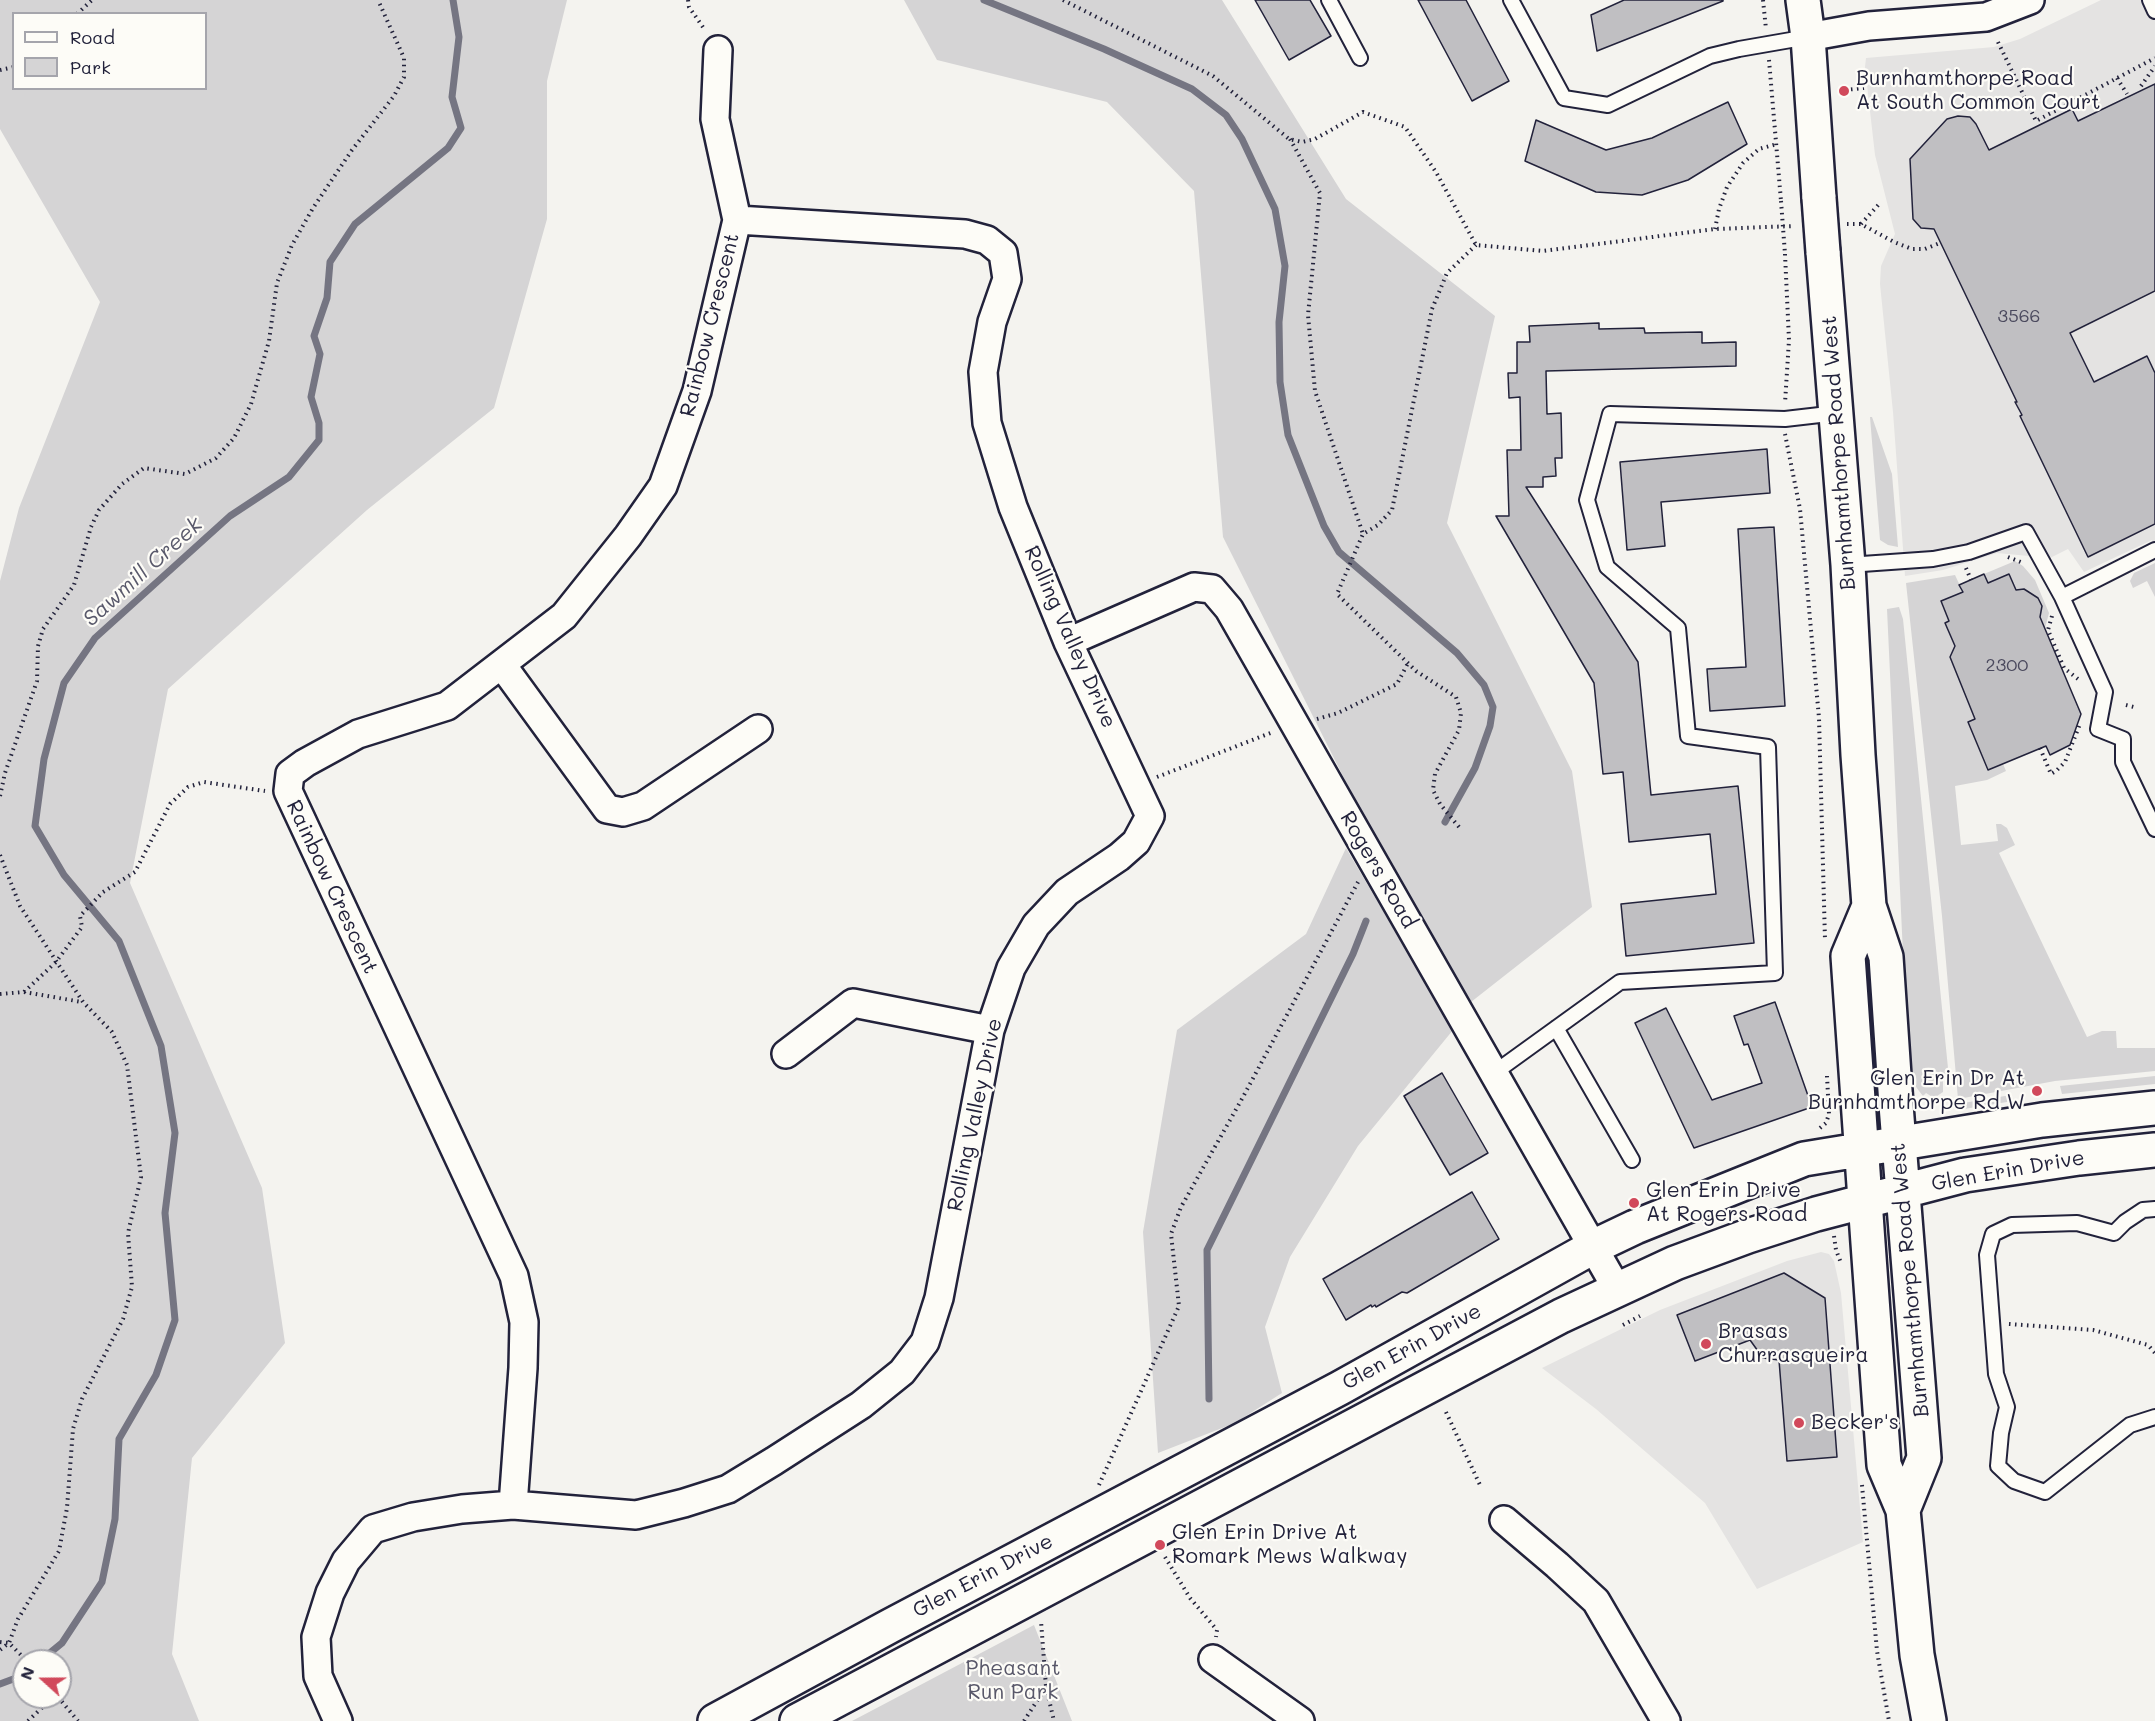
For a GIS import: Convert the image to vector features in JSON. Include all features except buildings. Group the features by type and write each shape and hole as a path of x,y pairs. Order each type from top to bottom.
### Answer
{"street":[{"name":"Burnhamthorpe Road West","path":"1803,0 1808,37 1837,413 1869,906 1886,957 1924,1458 1903,1510"},
{"path":"1808,37 1869,26 1986,16 2030,0"},
{"name":"Rainbow Crescent","path":"513,1505 524,1322 514,1276 290,796 288,791 290,774 305,763 358,734 447,706 502,665 564,616 628,536 663,486 697,391 737,220 715,119 718,50"},
{"name":"Rolling Valley Drive","path":"338,1721 318,1676 316,1637 330,1593 346,1561 373,1529 413,1517 462,1509 513,1505 636,1515 728,1489 861,1405 902,1372 924,1342 939,1298 990,1030 1011,968 1036,925 1067,892 1119,857 1136,842 1150,816 1068,642 1013,507 987,423 983,372 992,322 1007,279 1003,253 987,240 965,234 737,220"},
{"name":"Rogers Road","path":"1068,642 1194,586 1212,589 1229,609 1617,1289"},
{"path":"502,665 607,809 623,812 643,806 758,729"},
{"name":"Burnhamthorpe Road West","path":"1869,906 1848,956 1884,1465 1903,1510 1916,1645 1929,1721"},
{"path":"786,1054 853,1003 990,1030"},
{"name":"Glen Erin Drive","path":"715,1721 1340,1388 1593,1247 1635,1227 1804,1159 2042,1120 2155,1108"},
{"name":"Glen Erin Drive","path":"797,1721 1523,1336 1675,1263 1816,1214 1965,1175 2079,1158 2155,1150"},
{"path":"1504,1520 1596,1601 1666,1721"},
{"path":"1213,1659 1300,1721"}],"lane":[{"path":"1329,0 1360,58"},
{"path":"1511,0 1564,98 1608,105 1710,56 1808,37"},
{"path":"2150,0 2155,11"},
{"path":"1494,1073 1620,982 1775,974 1768,747 1688,736 1678,628 1608,567 1587,500 1610,414 1785,419 1837,413"},
{"path":"1848,565 1933,558 1969,552 2026,532 2062,597 2105,692 2098,729 2123,739 2123,762 2155,829"},
{"path":"2062,597 2155,550"},
{"path":"1556,1028 1632,1160"},
{"path":"2155,1209 2143,1210 2114,1233 2077,1222 2012,1225 1993,1234 1987,1255 1996,1374 2007,1407 2001,1433 1998,1466 2014,1481 2045,1492 2130,1425 2155,1417"}],"path":[{"path":"79,12 92,0"},
{"path":"0,796 4,773 37,681 38,646 43,629 74,585 91,527 99,510 122,484 144,468 185,474 216,458 234,438 250,404 263,362 269,341 278,283 292,245 313,208 352,150 394,96 404,77 404,58 378,0"},
{"path":"688,0 689,6 718,50"},
{"path":"1063,0 1213,75 1289,139 1320,193 1308,315 1315,391 1363,534"},
{"path":"1763,0 1766,28"},
{"path":"1998,42 2036,121 2155,58"},
{"path":"1770,66 1785,254 1789,340 1786,443 1800,509 1819,718 1825,945"},
{"path":"2141,86 2155,66"},
{"path":"2150,74 2155,76"},
{"path":"2118,78 2127,94"},
{"path":"1845,90 1864,88"},
{"path":"1289,139 1302,142 1315,139 1363,112 1405,127 1436,172 1476,245"},
{"path":"1715,229 1727,187 1743,163 1759,149 1777,144"},
{"path":"1861,224 1881,202"},
{"path":"1459,827 1440,804 1433,790 1434,774 1459,730 1461,713 1456,697 1416,671 1337,594 1363,534 1378,525 1392,510 1432,309 1447,273 1476,245 1543,252 1715,229 1861,224 1912,249 1925,249 1940,243"},
{"path":"2000,556 2013,558 2024,564"},
{"path":"1955,571 1973,566"},
{"path":"1966,568 1971,580"},
{"path":"2052,615 2048,630 2064,668 2085,684"},
{"path":"2126,705 2134,707"},
{"path":"2040,748 2051,774 2065,762 2082,717"},
{"path":"24,992 56,962 82,927 80,915 103,892 135,872 170,804 188,787 204,782 290,796"},
{"path":"0,855 20,906 83,1002 112,1032 126,1065 141,1177 129,1233 132,1287 123,1319 82,1399 73,1429 67,1508 59,1551 18,1619 9,1643 0,1650"},
{"path":"1097,1489 1179,1306 1171,1234 1181,1207 1243,1097 1371,858"},
{"path":"0,994 24,992 83,1002"},
{"path":"1818,1129 1826,1124 1828,1114 1828,1073"},
{"path":"1623,1325 1640,1316"},
{"path":"1991,1323 2092,1330 2148,1345 2155,1353"},
{"path":"1446,1412 1480,1485"},
{"path":"1863,1495 1875,1639 1889,1721"},
{"path":"1163,1553 1190,1598 1217,1630 1213,1659"},
{"path":"1041,1619 1046,1687 1054,1721"},
{"path":"0,1642 9,1643 16,1649"},
{"path":"1024,1721 1046,1687"},
{"path":"28,1721 40,1709"},
{"path":"68,1709 78,1721"}],"shaded area":[{"path":"2101,0 2155,0 2155,546 2152,540 2084,572 2068,549 2050,558 1997,553 1943,570 1905,576 1893,412 1880,284 1881,266 1895,234 1875,155 1865,67 1866,58 1994,47 2020,39"},
{"path":"1821,1252 1829,1254 1834,1261 1841,1293 1863,1542 1757,1589 1705,1503 1596,1409 1542,1368 1660,1310 1787,1261"}],"green space":[{"path":"0,0 567,0 547,81 547,219 494,408 367,510 168,689 130,883 262,1188 285,1343 192,1458 172,1654 199,1721 0,1721 0,581 19,508 100,302 0,129"},
{"path":"904,0 1222,0 1346,199 1495,316 1447,523 1572,771 1592,907 1471,1002 1363,816 1223,537 1194,191 1107,102 937,60"},
{"path":"1870,417 1872,417 1892,474 1898,547 1880,540"},
{"path":"2015,561 2023,566 2035,580 2049,613 2045,628 2040,617 2042,606 2038,598 2024,589 2016,590 2009,574 1988,583 1984,574"},
{"path":"2155,563 2155,597 2147,581 2133,588 2130,581 2134,573"},
{"path":"1955,575 1963,592 1941,602 1949,621 1945,623 1955,646 1950,657 1981,716 1968,722 1987,770 2003,764 2006,771 1987,780 1955,786 1961,845 1998,841 1996,824 2007,828 2015,845 1999,853 2087,1037 2102,1031 2116,1031 2117,1048 2155,1048 2155,1071 2055,1081 1958,1099 1942,916 1906,583"},
{"path":"1899,607 1903,619 1949,1078 1943,1078 1943,1092 1934,1098 1926,1093 1923,1096 1919,1091 1912,1081 1908,1062 1887,609"},
{"path":"1346,848 1453,1030 1358,1146 1290,1257 1265,1327 1282,1393 1235,1423 1158,1453 1143,1232 1177,1030 1306,934"},
{"path":"2155,1076 2155,1084 2062,1094 2060,1086"},
{"path":"2011,1095 2013,1101 1958,1110 1957,1104"},
{"name":"Pheasant Run Park","path":"1034,1625 1072,1721 852,1721 871,1711"}],"waterway":[{"name":"Sawmill Creek","path":"55,1649 62,1643 102,1582 115,1519 119,1439 156,1375 175,1320 165,1213 175,1133 161,1046 119,941 64,875 35,826 44,759 64,683 95,638 230,516 289,477 319,440 319,423 311,397 320,354 314,336 327,298 330,262 355,224 448,148 461,128 452,97 459,37 453,0"},
{"path":"984,0 1104,49 1192,89 1226,115 1242,139 1275,209 1285,266 1279,322 1280,382 1288,435 1324,526 1339,552 1457,653 1484,685 1493,707 1490,726 1475,768 1445,822"},
{"path":"1209,1399 1207,1250 1353,954 1366,921"},
{"name":"Sawmill Creek","path":"0,1684 12,1680"}],"place":[{"name":"Burnhamthorpe Road At South Common Court","path":"1844,91"},
{"name":"Glen Erin Dr At Burnhamthorpe Rd W","path":"2037,1091"},
{"name":"Glen Erin Drive At Rogers Road","path":"1634,1203"},
{"name":"Brasas Churrasqueira","path":"1706,1344"},
{"name":"Becker's","path":"1799,1423"},
{"name":"Glen Erin Drive At Romark Mews Walkway","path":"1160,1545"}]}
